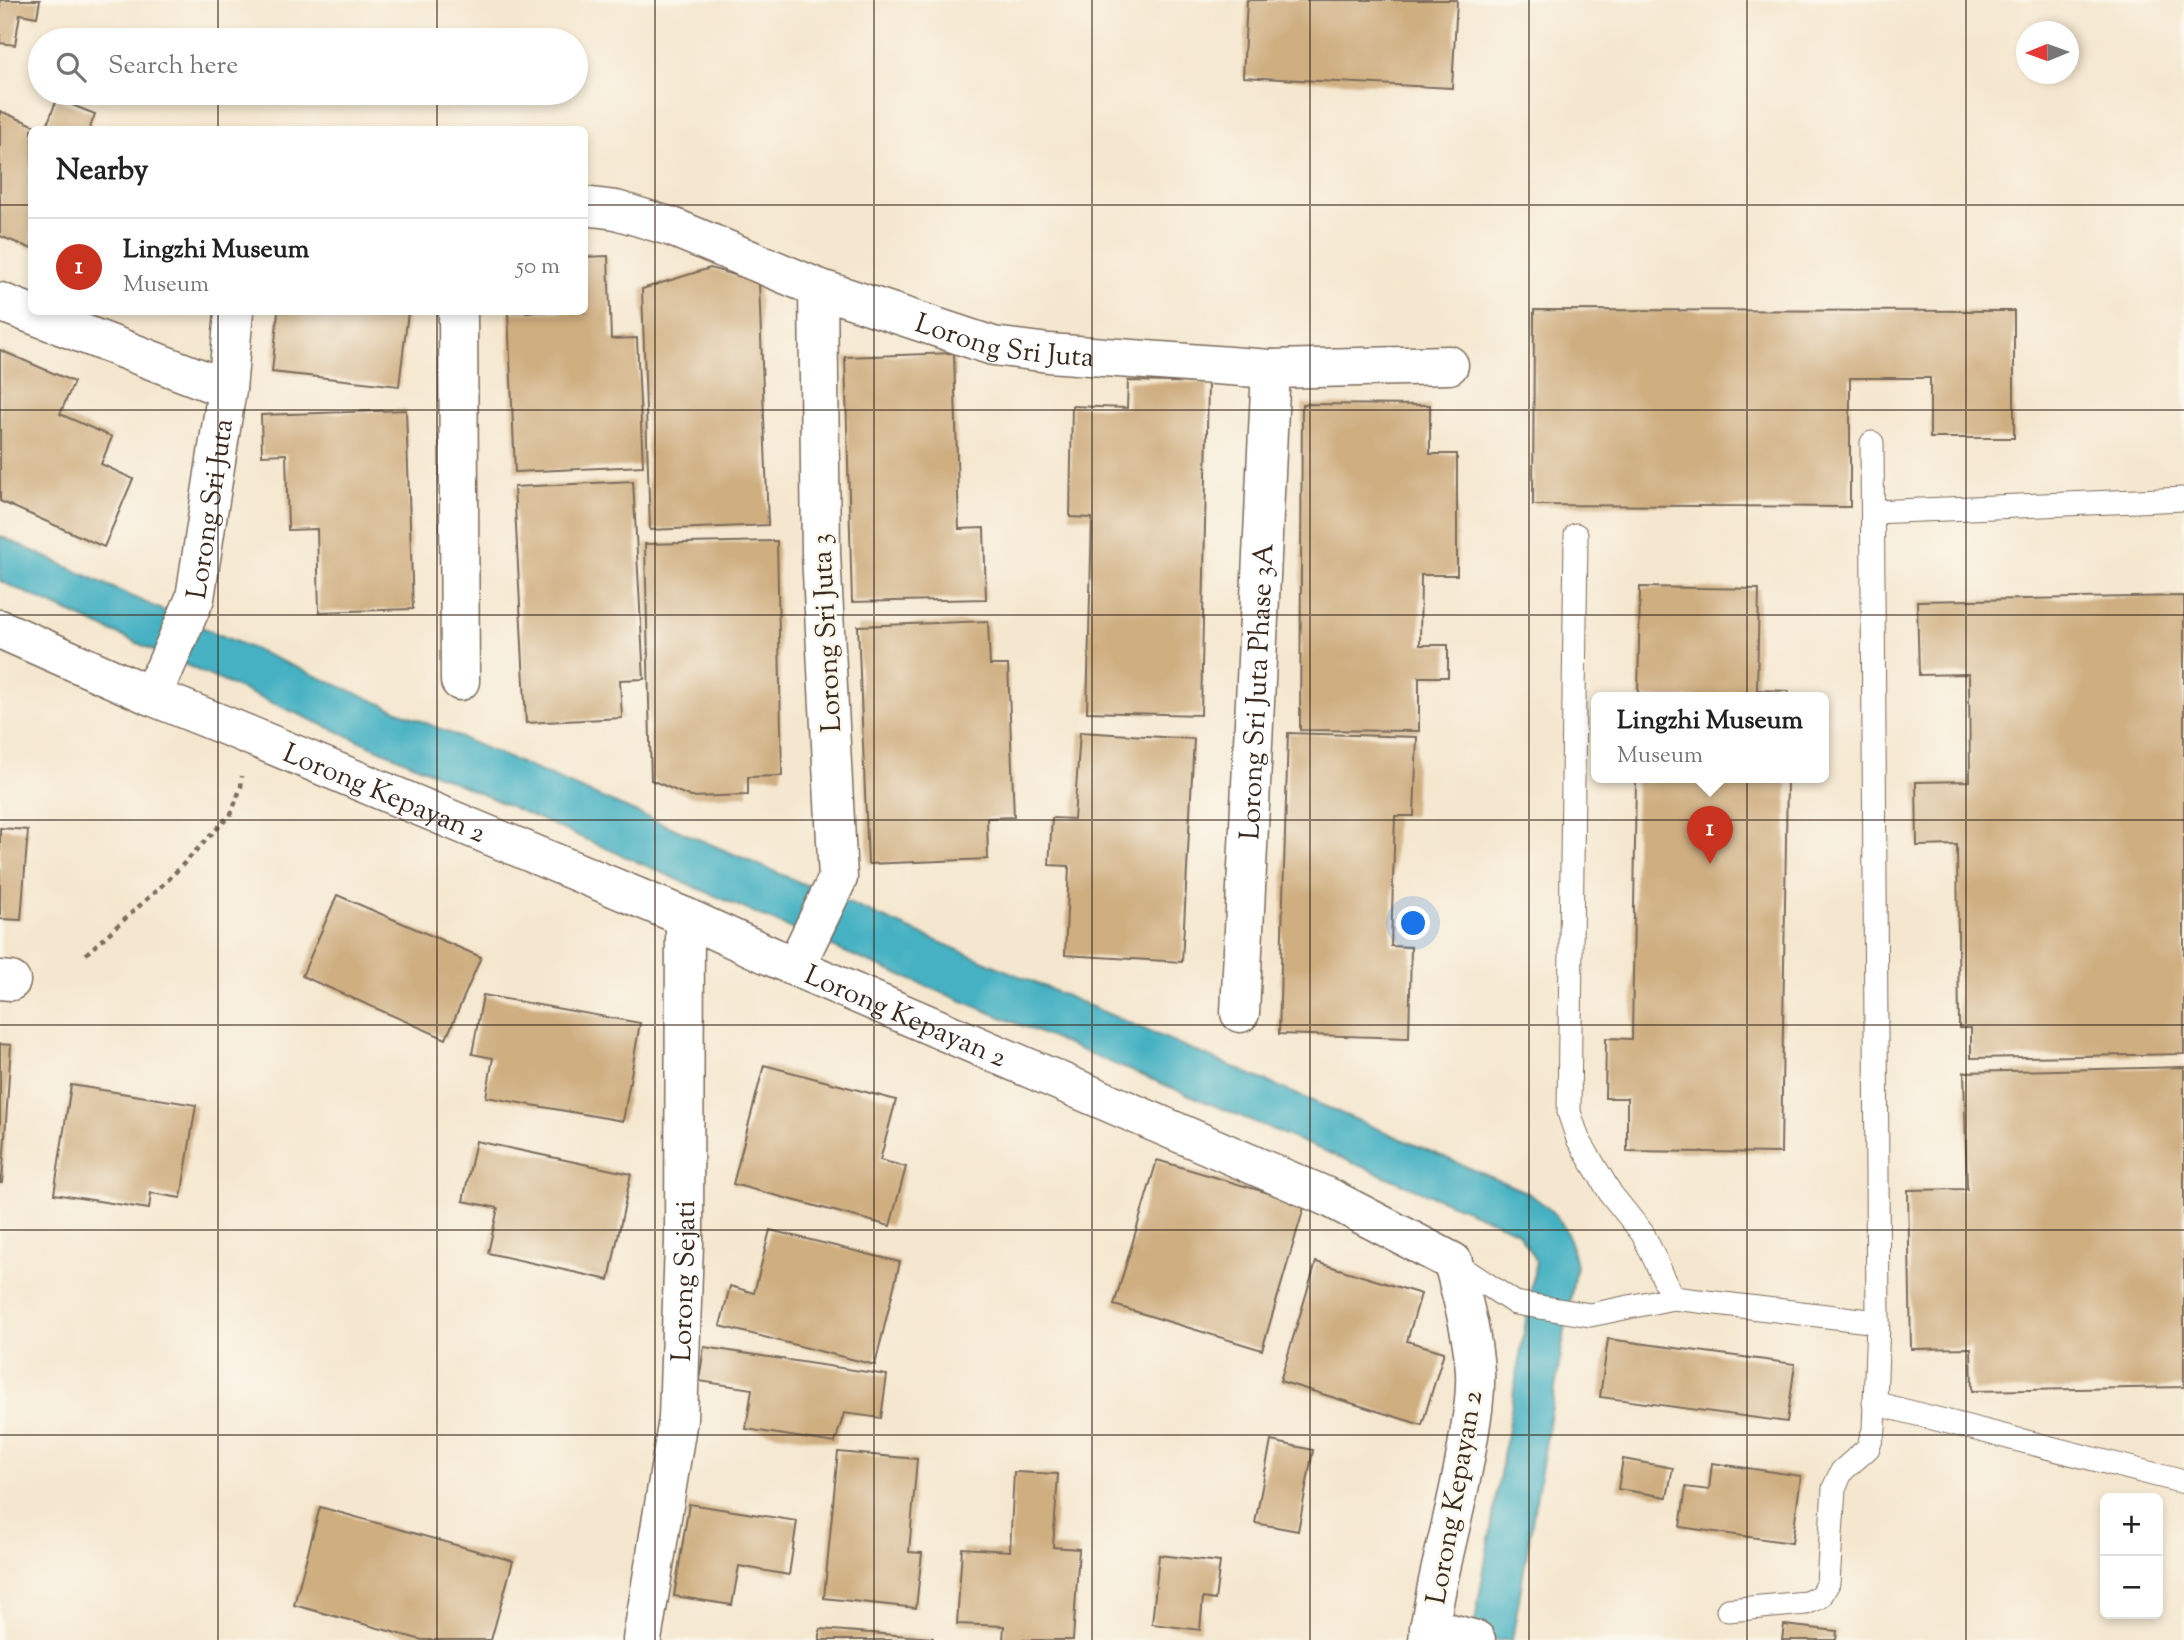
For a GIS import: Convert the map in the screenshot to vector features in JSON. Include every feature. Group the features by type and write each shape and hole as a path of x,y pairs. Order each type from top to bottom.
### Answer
{"street":[{"name":"Lorong Sri Juta","path":"588,206 617,210 672,227 818,289 1002,348 1271,369 1448,365"},
{"name":"Lorong Sri Juta 3","path":"801,957 838,878 821,554 818,289"},
{"path":"0,302 28,313"},
{"path":"34,315 227,388"},
{"name":"Lorong Sri Juta","path":"157,682 195,598 227,388 234,315"},
{"path":"458,315 460,681"},
{"name":"Lorong Sri Juta Phase 3A","path":"1240,1013 1271,369"},
{"name":"Lorong Kepayan 2","path":"0,629 157,682 246,734 685,918 801,957 1332,1199 1453,1262 1472,1344 1474,1406 1429,1633"},
{"name":"Lorong Sejati","path":"642,1640 678,1419 684,1256 685,918"},
{"path":"1429,1633 1471,1639"}],"lane":[{"path":"1728,1610 1806,1603 1820,1597 1828,1583 1834,1488 1842,1471 1868,1448 1874,1430 1878,1322 1872,443"},
{"path":"1873,512 2184,499"},
{"path":"1576,535 1569,1112 1578,1139 1611,1194 1643,1234 1673,1298"},
{"path":"1453,1262 1515,1303 1590,1315 1673,1298 1878,1322"},
{"path":"1874,1403 2184,1482"}],"path":[{"path":"86,954 169,879 231,814 241,787 246,734"}],"water":[{"path":"0,536 157,608 1528,1193 1539,1201 1556,1215 1561,1223 1570,1241 1576,1266 1512,1640 1472,1640 1536,1261 1517,1231 842,951 206,674 0,581"}],"building":[{"path":"0,0 40,0 37,17 20,14 15,45 0,43"},
{"path":"1247,0 1457,0 1452,88 1243,77"},
{"path":"55,105 72,105 95,114 90,126 47,126"},
{"path":"0,111 36,126 28,126 28,247 0,236"},
{"path":"608,256 611,339 637,338 643,466 515,472 508,315 588,315 588,257"},
{"path":"710,268 759,282 768,525 650,530 642,289"},
{"path":"1534,310 2014,311 2014,438 1930,438 1930,378 1850,378 1850,507 1533,505"},
{"path":"278,315 408,315 399,386 272,372"},
{"path":"0,350 74,382 60,414 112,437 101,464 133,479 104,547 0,501"},
{"path":"954,353 959,529 984,528 986,599 852,602 845,357"},
{"path":"1128,381 1208,383 1201,715 1087,712 1092,518 1070,517 1072,406 1127,408"},
{"path":"1302,404 1430,405 1430,454 1457,454 1457,575 1421,575 1420,645 1448,645 1448,677 1419,677 1419,731 1300,730"},
{"path":"406,410 413,609 319,612 317,529 288,530 286,454 262,455 261,415"},
{"path":"633,481 644,679 620,680 622,718 526,723 514,487"},
{"path":"777,541 782,776 748,777 748,795 691,797 651,780 645,544"},
{"path":"1640,587 1759,589 1757,690 1788,692 1638,692"},
{"path":"2184,596 2184,1054 1971,1058 1971,1028 1959,1028 1957,845 1917,846 1916,782 1970,781 1969,674 1919,675 1917,601"},
{"path":"988,621 990,665 1008,665 1014,817 987,818 988,859 868,864 858,626"},
{"path":"1080,732 1194,739 1182,962 1065,955 1069,866 1049,865 1052,818 1074,819"},
{"path":"1288,733 1417,737 1414,816 1395,816 1391,946 1411,947 1409,1038 1279,1034"},
{"path":"1636,783 1787,783 1781,1153 1627,1151 1627,1098 1605,1098 1606,1038 1632,1039"},
{"path":"0,828 28,830 21,920 0,919"},
{"path":"337,895 481,957 446,1039 302,976"},
{"path":"483,995 640,1023 623,1121 486,1097 493,1058 472,1054"},
{"path":"0,1044 11,1045 2,1183 0,1183"},
{"path":"764,1065 896,1100 880,1160 906,1167 890,1226 733,1184"},
{"path":"2184,1067 2184,1387 1972,1391 1971,1348 1911,1349 1908,1190 1967,1189 1964,1072"},
{"path":"71,1085 196,1105 181,1198 151,1193 149,1209 54,1194"},
{"path":"476,1141 631,1174 609,1280 488,1253 498,1208 463,1201"},
{"path":"1157,1160 1305,1204 1262,1350 1114,1305"},
{"path":"770,1230 900,1262 875,1365 720,1326 730,1286 754,1293"},
{"path":"1316,1262 1421,1294 1407,1341 1444,1352 1422,1425 1280,1381"},
{"path":"1608,1339 1795,1364 1787,1422 1600,1397"},
{"path":"704,1347 887,1375 881,1418 844,1413 835,1443 746,1429 752,1389 699,1381"},
{"path":"1271,1441 1313,1450 1298,1531 1255,1523"},
{"path":"838,1452 917,1459 909,1552 922,1553 916,1608 824,1598"},
{"path":"1623,1459 1673,1468 1667,1497 1618,1489"},
{"path":"1712,1463 1801,1476 1792,1543 1680,1527 1686,1487 1709,1490"},
{"path":"1014,1472 1058,1474 1053,1547 1079,1549 1073,1640 1003,1640 1004,1626 957,1624 962,1548 1010,1551"},
{"path":"689,1504 797,1521 789,1575 739,1566 732,1605 674,1596"},
{"path":"320,1507 513,1561 491,1640 422,1640 294,1605"},
{"path":"1159,1555 1220,1562 1215,1600 1203,1598 1200,1630 1152,1624"},
{"path":"1784,1625 1837,1631 1836,1640 1782,1640"},
{"path":"820,1629 933,1638 933,1640 820,1640"}],"place":[{"name":"Lingzhi Museum","path":"1710,864"}]}
